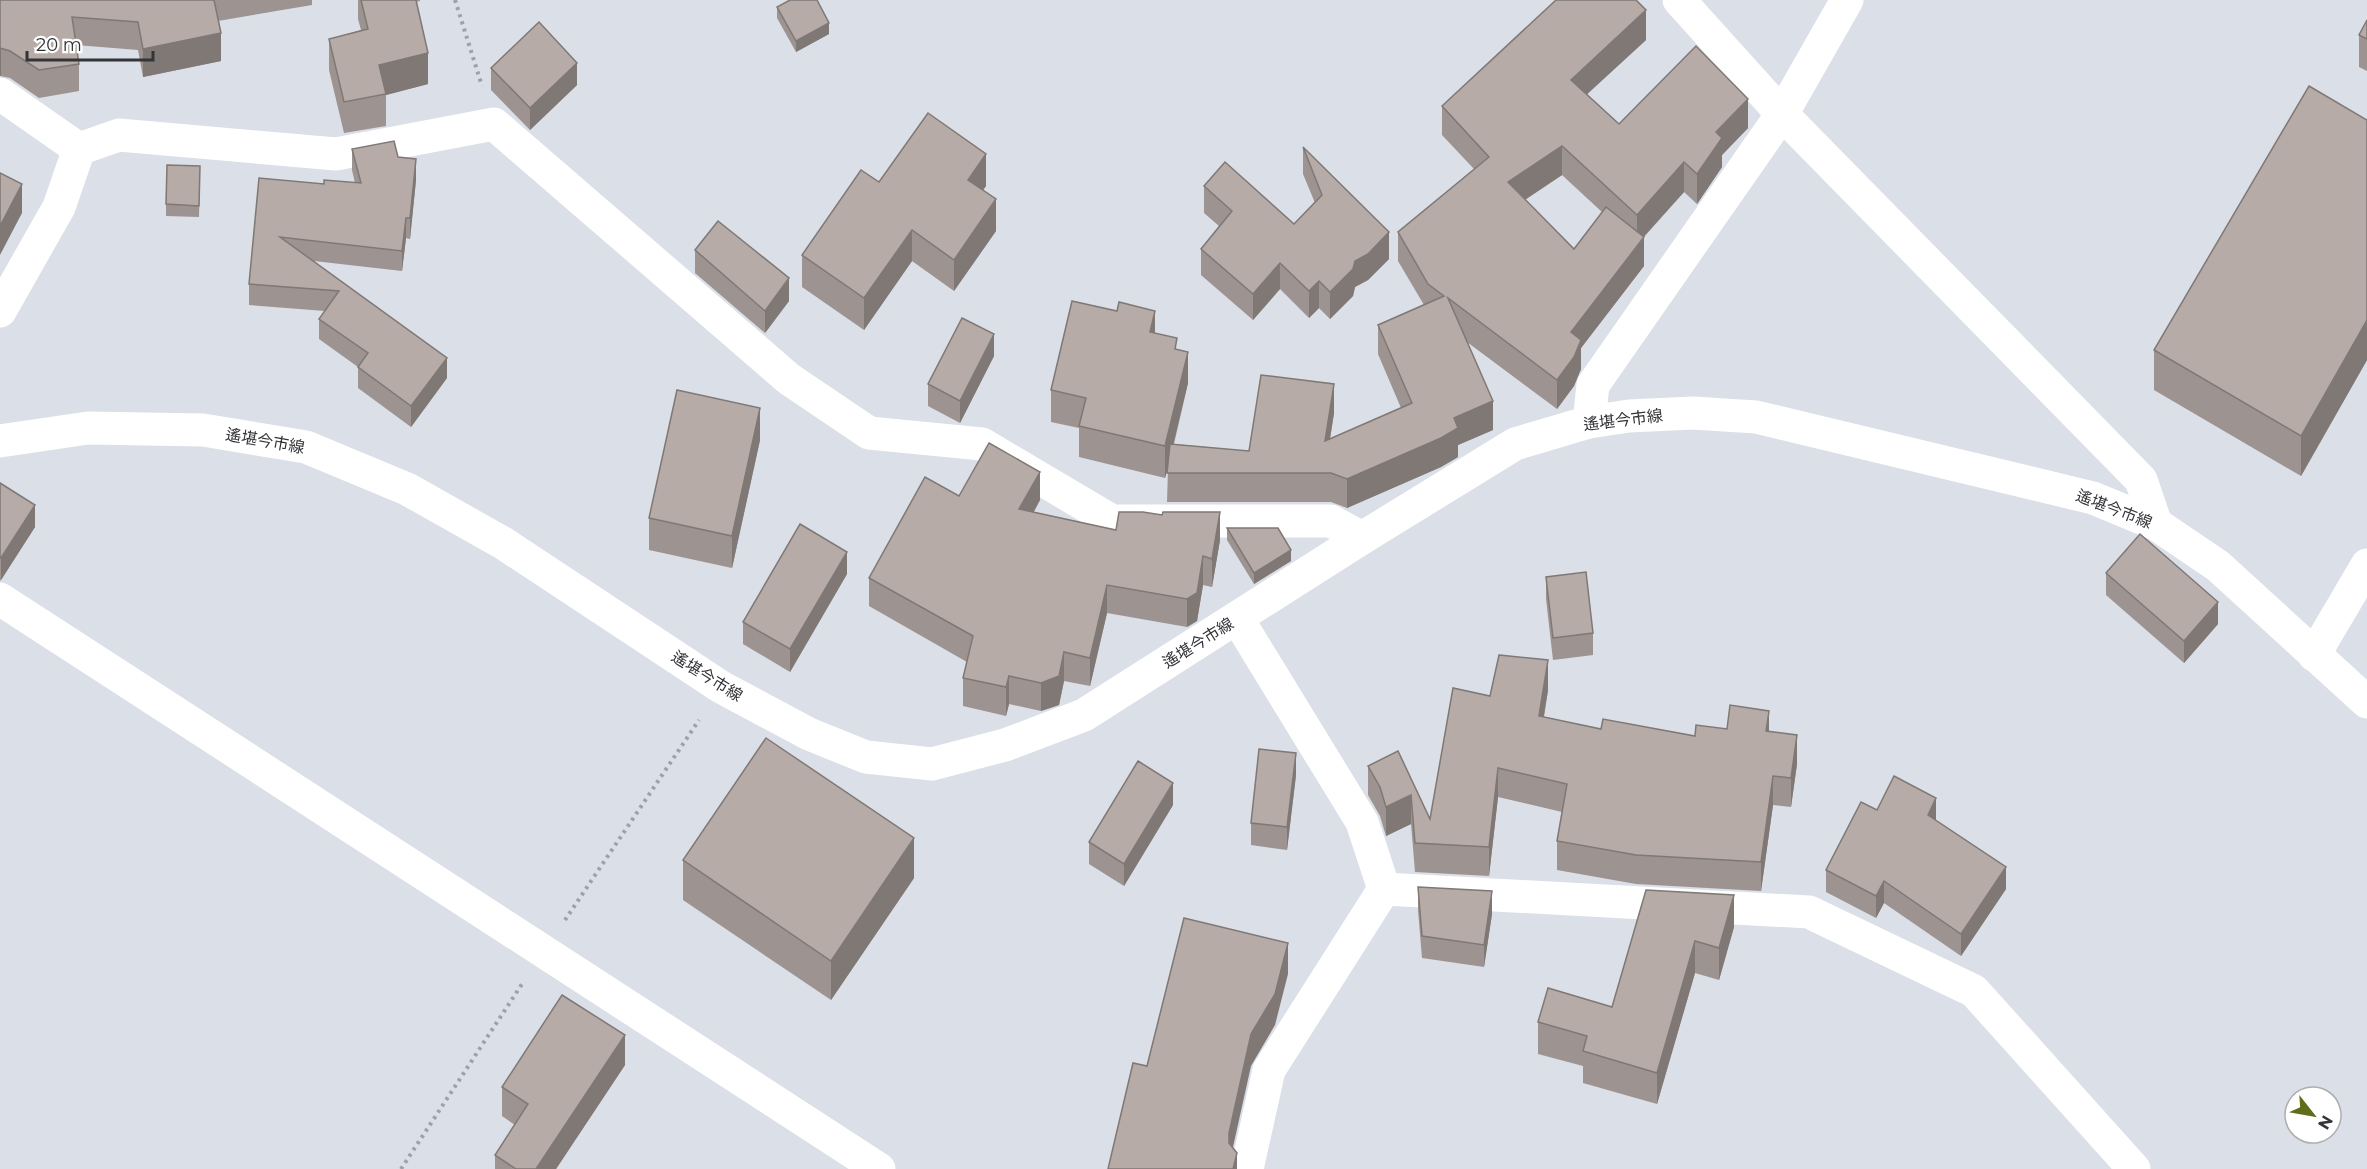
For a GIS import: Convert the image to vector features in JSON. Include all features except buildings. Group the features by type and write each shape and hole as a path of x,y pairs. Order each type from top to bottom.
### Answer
{"street":[{"path":"1679,0 1782,114 2142,480 2156,524"},
{"path":"1589,422 1593,385 1782,114 1847,0"},
{"path":"0,94 79,148"},
{"path":"79,148 119,135 336,154 494,124 789,379 869,433 982,444 1112,521 1331,521 1362,538"},
{"path":"0,311 59,207 79,148"},
{"name":"遙堪今市線","path":"0,441 88,428 202,430 306,447 408,489 503,543 722,687 809,734 866,757 932,764 1005,745 1084,715 1362,538 1515,444 1589,422 1629,416 1693,413 1756,417 2093,498 2156,524 2218,566 2367,702"},
{"path":"2314,655 2367,565"},
{"path":"0,599 879,1169"},
{"path":"1238,618 1362,822 1384,889"},
{"path":"1247,1169 1269,1070 1384,889"},
{"path":"1384,889 1809,912 1974,991 2134,1169"}],"path":[{"path":"455,0 494,124"}]}
